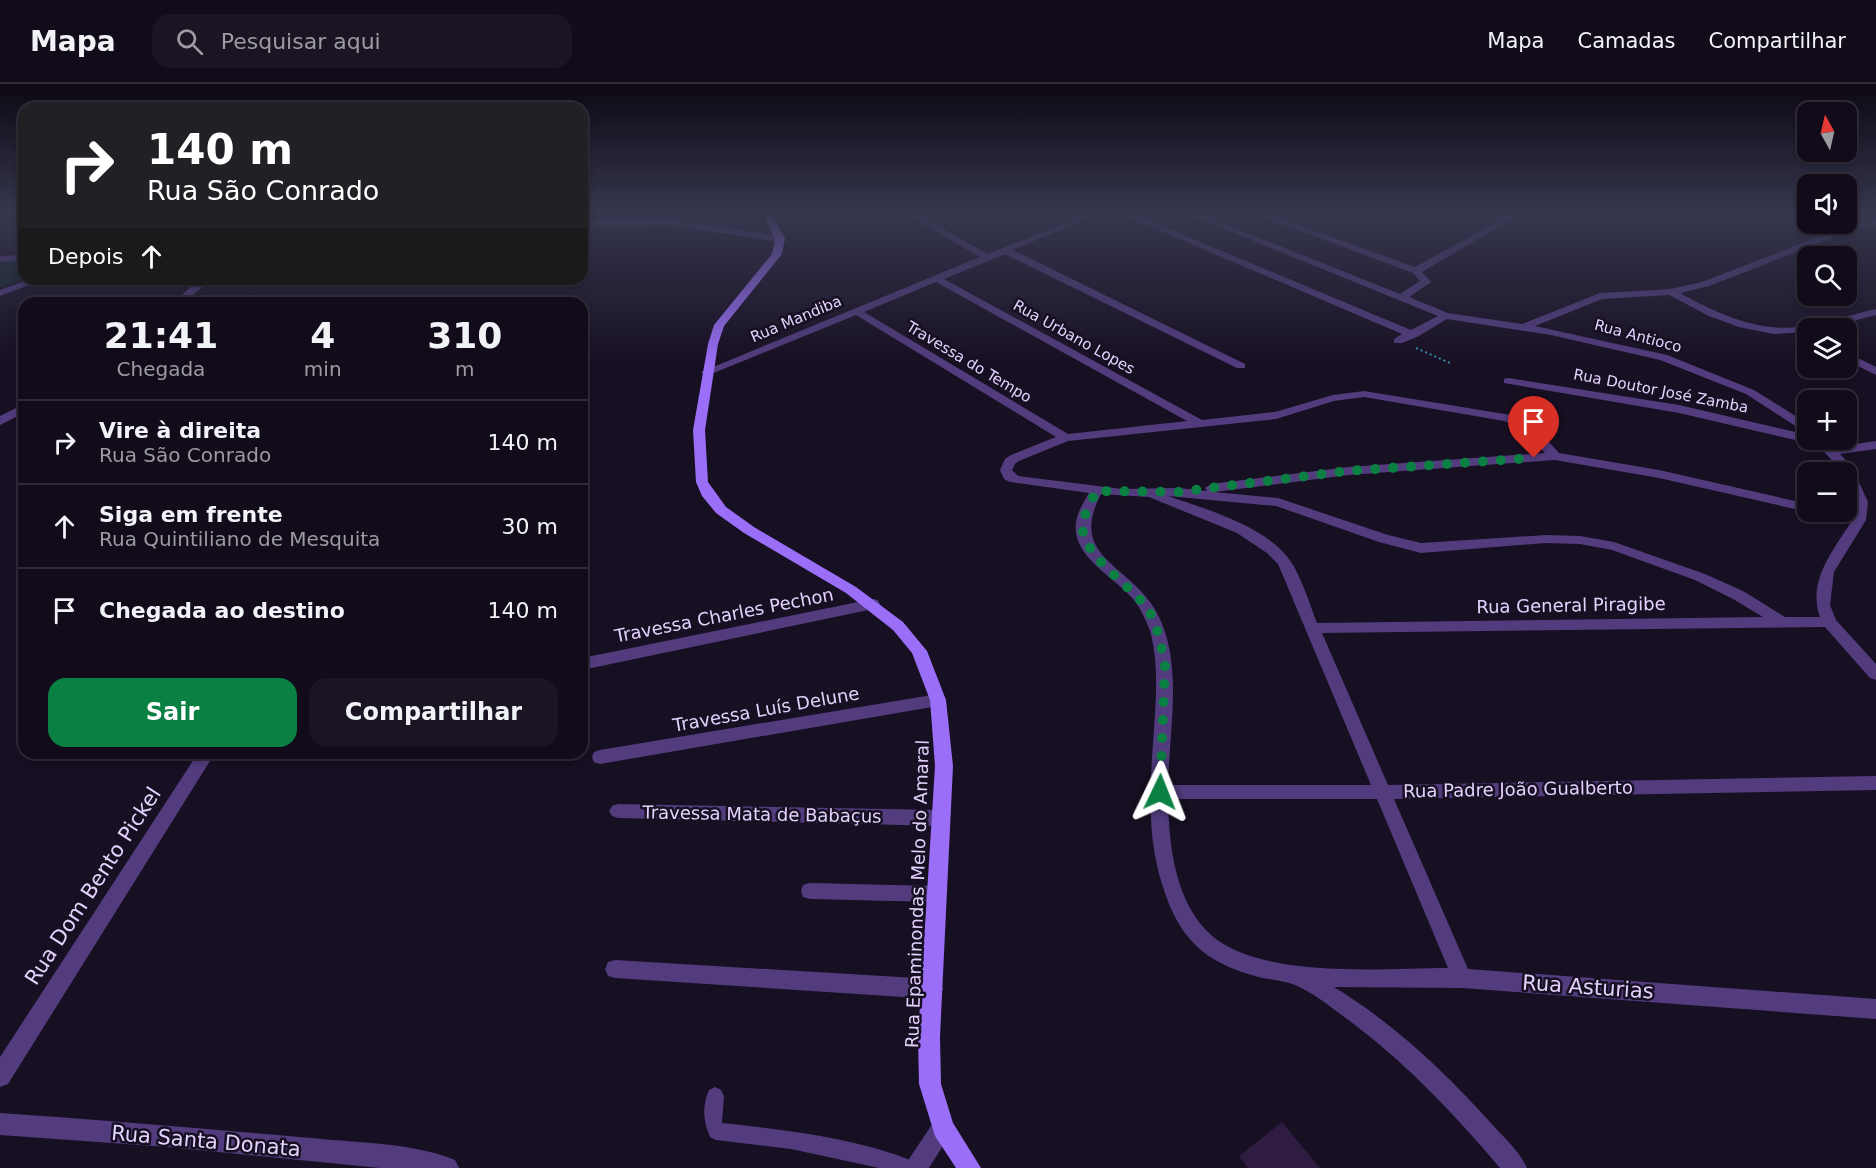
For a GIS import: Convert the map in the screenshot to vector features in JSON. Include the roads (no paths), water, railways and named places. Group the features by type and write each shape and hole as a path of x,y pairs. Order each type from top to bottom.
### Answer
{"street":[{"name":"Rua Epaminondas Melo do Amaral","path":"770,264 719,325 707,372 699,430 700,468 709,496 720,510 748,530 873,604 898,626 919,651 938,700 944,766 929,1037 930,1084 943,1128 969,1168"},
{"name":"Rua Mandiba","path":"707,372 969,264"},
{"path":"1033,264 1240,366"},
{"path":"1243,264 1413,335"},
{"name":"Rua Antioco","path":"1315,264 1446,316 1525,327 1629,348 1709,373 1750,392 1797,423"},
{"path":"1396,264 1416,271 1426,282 1401,298"},
{"path":"1416,271 1429,264"},
{"path":"1525,327 1600,296 1671,292 1705,284 1758,264"},
{"name":"Rua Urbano Lopes","path":"935,278 1199,423"},
{"path":"0,293 23,285"},
{"path":"184,297 199,285"},
{"path":"1671,292 1692,304 1736,322 1774,330 1797,331"},
{"name":"Travessa do Tempo","path":"856,311 1066,438"},
{"path":"1854,318 1876,312"},
{"path":"1398,341 1446,316"},
{"path":"1857,361 1876,372"},
{"name":"Rua Doutor José Zamba","path":"1508,381 1678,409 1797,436"},
{"path":"1556,456 1530,429 1507,418 1377,394 1347,395 1276,415 1066,438 1009,462 1006,470 1009,476 1015,479 1096,491 1146,493 1178,492 1348,471 1556,456 1648,471 1797,505"},
{"path":"0,421 18,411"},
{"path":"1857,445 1876,445"},
{"path":"1830,450 1856,484 1861,502 1859,520 1839,557 1827,572 1823,590 1823,605 1829,622 1876,674"},
{"name":"Rua Asturias","path":"1096,491 1083,521 1087,542 1101,562 1134,592 1149,610 1165,666 1160,792 1161,843 1170,881 1182,912 1201,940 1226,957 1300,977 1462,978 1876,1009"},
{"path":"1178,492 1278,502 1384,539 1421,548 1546,539 1580,540 1614,546 1700,577 1738,595 1780,621"},
{"path":"1146,493 1192,509 1254,537 1272,548 1284,562 1462,978"},
{"name":"Travessa Charles Pechon","path":"588,663 873,604"},
{"name":"Rua General Piragibe","path":"1314,628 1829,622"},
{"name":"Travessa Luís Delune","path":"600,757 938,700"},
{"name":"Rua Dom Bento Pickel","path":"0,1076 203,759"},
{"name":"Rua Padre João Gualberto","path":"1160,792 1384,792 1876,783"},
{"name":"Travessa Mata de Babaçus","path":"618,812 941,818"},
{"path":"810,891 936,894"},
{"path":"615,969 933,989"},
{"name":"Rua Asturias","path":"1300,977 1411,1056 1455,1098 1515,1168"},
{"name":"Rua Santa Donata","path":"0,1124 166,1136 393,1158 447,1168"},
{"path":"915,1168 943,1128"}],"lane":[{"path":"715,1096 712,1121 716,1131 791,1140 868,1155 906,1168"}]}
